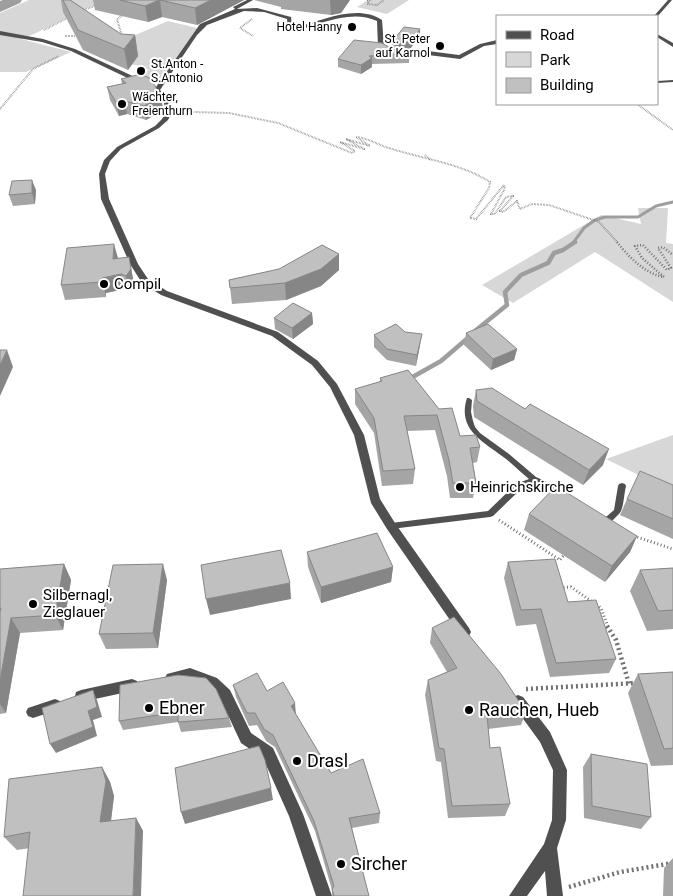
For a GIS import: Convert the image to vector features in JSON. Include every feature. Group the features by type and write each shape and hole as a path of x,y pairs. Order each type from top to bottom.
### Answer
{"street":[{"path":"157,90 202,26 251,0"},
{"path":"202,26 214,23 239,10 262,12 289,18 290,27 296,28 333,19 371,15 379,20 381,47 392,55 420,52 460,57 482,45 496,42"},
{"path":"0,33 73,50 157,90 163,96 167,102 168,114 165,120 157,127 119,148 107,160 102,174 105,198 134,264 145,281 164,294 275,334 315,362 334,386 359,435 375,500 390,526 470,640"},
{"path":"658,36 673,44"},
{"path":"161,680 190,674 213,682 225,694 246,738 268,753 296,814 324,896"},
{"path":"34,712 92,693 141,684"},
{"path":"511,692 545,737 560,770 559,820 550,848 535,873 517,896"},
{"path":"550,848 554,894"}],"lane":[{"path":"657,15 670,0"},
{"path":"658,82 673,81"},
{"path":"469,400 470,423 480,439 506,455 535,480 568,496"},
{"path":"390,526 490,514 519,486 535,480"},
{"path":"591,511 607,521 617,511 622,486"}],"path":[{"path":"371,0 368,4 377,4 384,0"},
{"path":"27,39 102,3"},
{"path":"253,36 240,28 262,12"},
{"path":"118,40 122,36 117,19 128,13"},
{"path":"0,109 33,69 73,50"},
{"path":"163,96 170,96 178,106 188,110 229,113 278,123 352,153 355,151 340,142 364,149 346,139 349,138 370,146 356,137 360,136 377,144 473,174 490,182 489,188 470,218 476,219 504,185 505,188 491,212 492,214 495,214 509,195 513,196 500,211 503,212 517,201 520,209 532,204 549,205 590,219 604,226 628,256 657,276 664,277 642,258 635,246 643,246 667,270 671,268 670,264 658,248 663,248 673,255"},
{"path":"638,105 673,130"},
{"path":"424,155 431,161"},
{"path":"490,514 560,560 564,555"},
{"path":"631,535 639,540 659,543 673,549"},
{"path":"553,588 571,587 601,608 609,631 616,640 629,684"},
{"path":"602,632 609,631"},
{"path":"511,692 536,687 647,683"},
{"path":"554,894 606,875 648,865 673,863"}],"green space":[{"path":"29,0 108,0 81,10 21,39 71,52 26,72 0,72 0,13"},
{"path":"368,0 409,0 387,14 357,7"},
{"path":"168,21 197,28 159,82 153,82 138,74 149,70 130,64 103,49"},
{"path":"638,208 668,208 666,243 673,244 673,302 595,252 513,303 482,285 601,215 641,224"},
{"path":"673,435 673,492 606,459"}],"building":[{"path":"63,0 70,0 121,34 135,35 124,49 78,30"},
{"path":"120,0 159,0 145,6"},
{"path":"160,0 211,0 195,8"},
{"path":"404,27 420,29 411,42 395,44 392,42"},
{"path":"354,40 382,43 394,50 410,48 410,54 369,56 372,58 361,65 338,59"},
{"path":"141,74 151,79 161,96 144,106 125,101 116,102 107,87 126,83 121,79"},
{"path":"32,180 32,193 9,195 12,181"},
{"path":"114,244 113,259 129,257 131,269 126,276 121,274 102,278 102,282 61,285 67,248"},
{"path":"322,245 339,254 321,269 285,283 230,288 229,280 279,269"},
{"path":"293,303 312,313 292,328 274,318"},
{"path":"396,324 405,332 422,334 417,355 387,349 374,335"},
{"path":"488,324 517,349 493,359 466,333"},
{"path":"0,350 7,350 0,365"},
{"path":"408,370 439,409 452,408 460,436 476,435 480,447 470,448 476,483 453,483 437,415 404,416 415,469 383,471 374,418 355,389 382,381 380,378"},
{"path":"492,388 525,409 530,404 609,449 589,470 477,401 476,390"},
{"path":"640,471 673,485 673,519 627,499"},
{"path":"556,486 637,536 612,566 529,514"},
{"path":"377,533 393,567 321,587 307,552"},
{"path":"281,550 290,583 206,599 201,565"},
{"path":"555,559 568,602 596,600 616,659 556,663 541,609 521,610 508,562"},
{"name":"Silbernagl, Zieglauer","path":"64,564 55,615 11,618 0,681 0,569"},
{"path":"163,564 153,633 99,634 113,565"},
{"path":"673,568 673,610 658,611 640,570"},
{"path":"454,617 501,674 526,712 487,715 490,748 500,747 510,804 452,806 444,749 439,748 428,680 457,668 432,628"},
{"path":"673,672 673,748 664,749 638,674"},
{"path":"257,673 267,691 283,682 295,703 291,706 331,773 363,759 380,813 349,818 369,896 334,896 332,889 334,886 314,821 273,735 264,729 255,713 247,713 233,685"},
{"path":"178,675 206,678 216,689 229,718 178,722 178,712 119,721 120,685"},
{"path":"93,690 97,707 88,711 93,727 50,744 42,708"},
{"path":"259,746 265,760 271,788 181,812 175,768"},
{"path":"591,754 647,764 651,817 592,806"},
{"path":"102,767 106,781 100,822 136,818 133,896 23,896 30,832 4,837 9,779"}],"waterway":[{"path":"0,7 15,0"},
{"path":"573,243 584,228 595,220 605,217 638,217 656,206 673,202"},
{"path":"475,331 507,305 505,292 521,275 548,263 554,253 563,250 575,242"},
{"path":"409,379 441,361 469,337"}],"place":[{"name":"Hotel Hanny","path":"352,27"},
{"name":"St. Peter auf Karnol","path":"440,46"},
{"name":"St.Anton - S.Antonio","path":"141,71"},
{"name":"Wächter, Freienthurn","path":"122,104"},
{"name":"Compil","path":"104,284"},
{"name":"Heinrichskirche","path":"460,487"},
{"name":"Silbernagl, Zieglauer","path":"33,604"},
{"name":"Ebner","path":"149,708"},
{"name":"Rauchen, Hueb","path":"469,710"},
{"name":"Drasl","path":"297,761"},
{"name":"Sircher","path":"341,864"}]}
